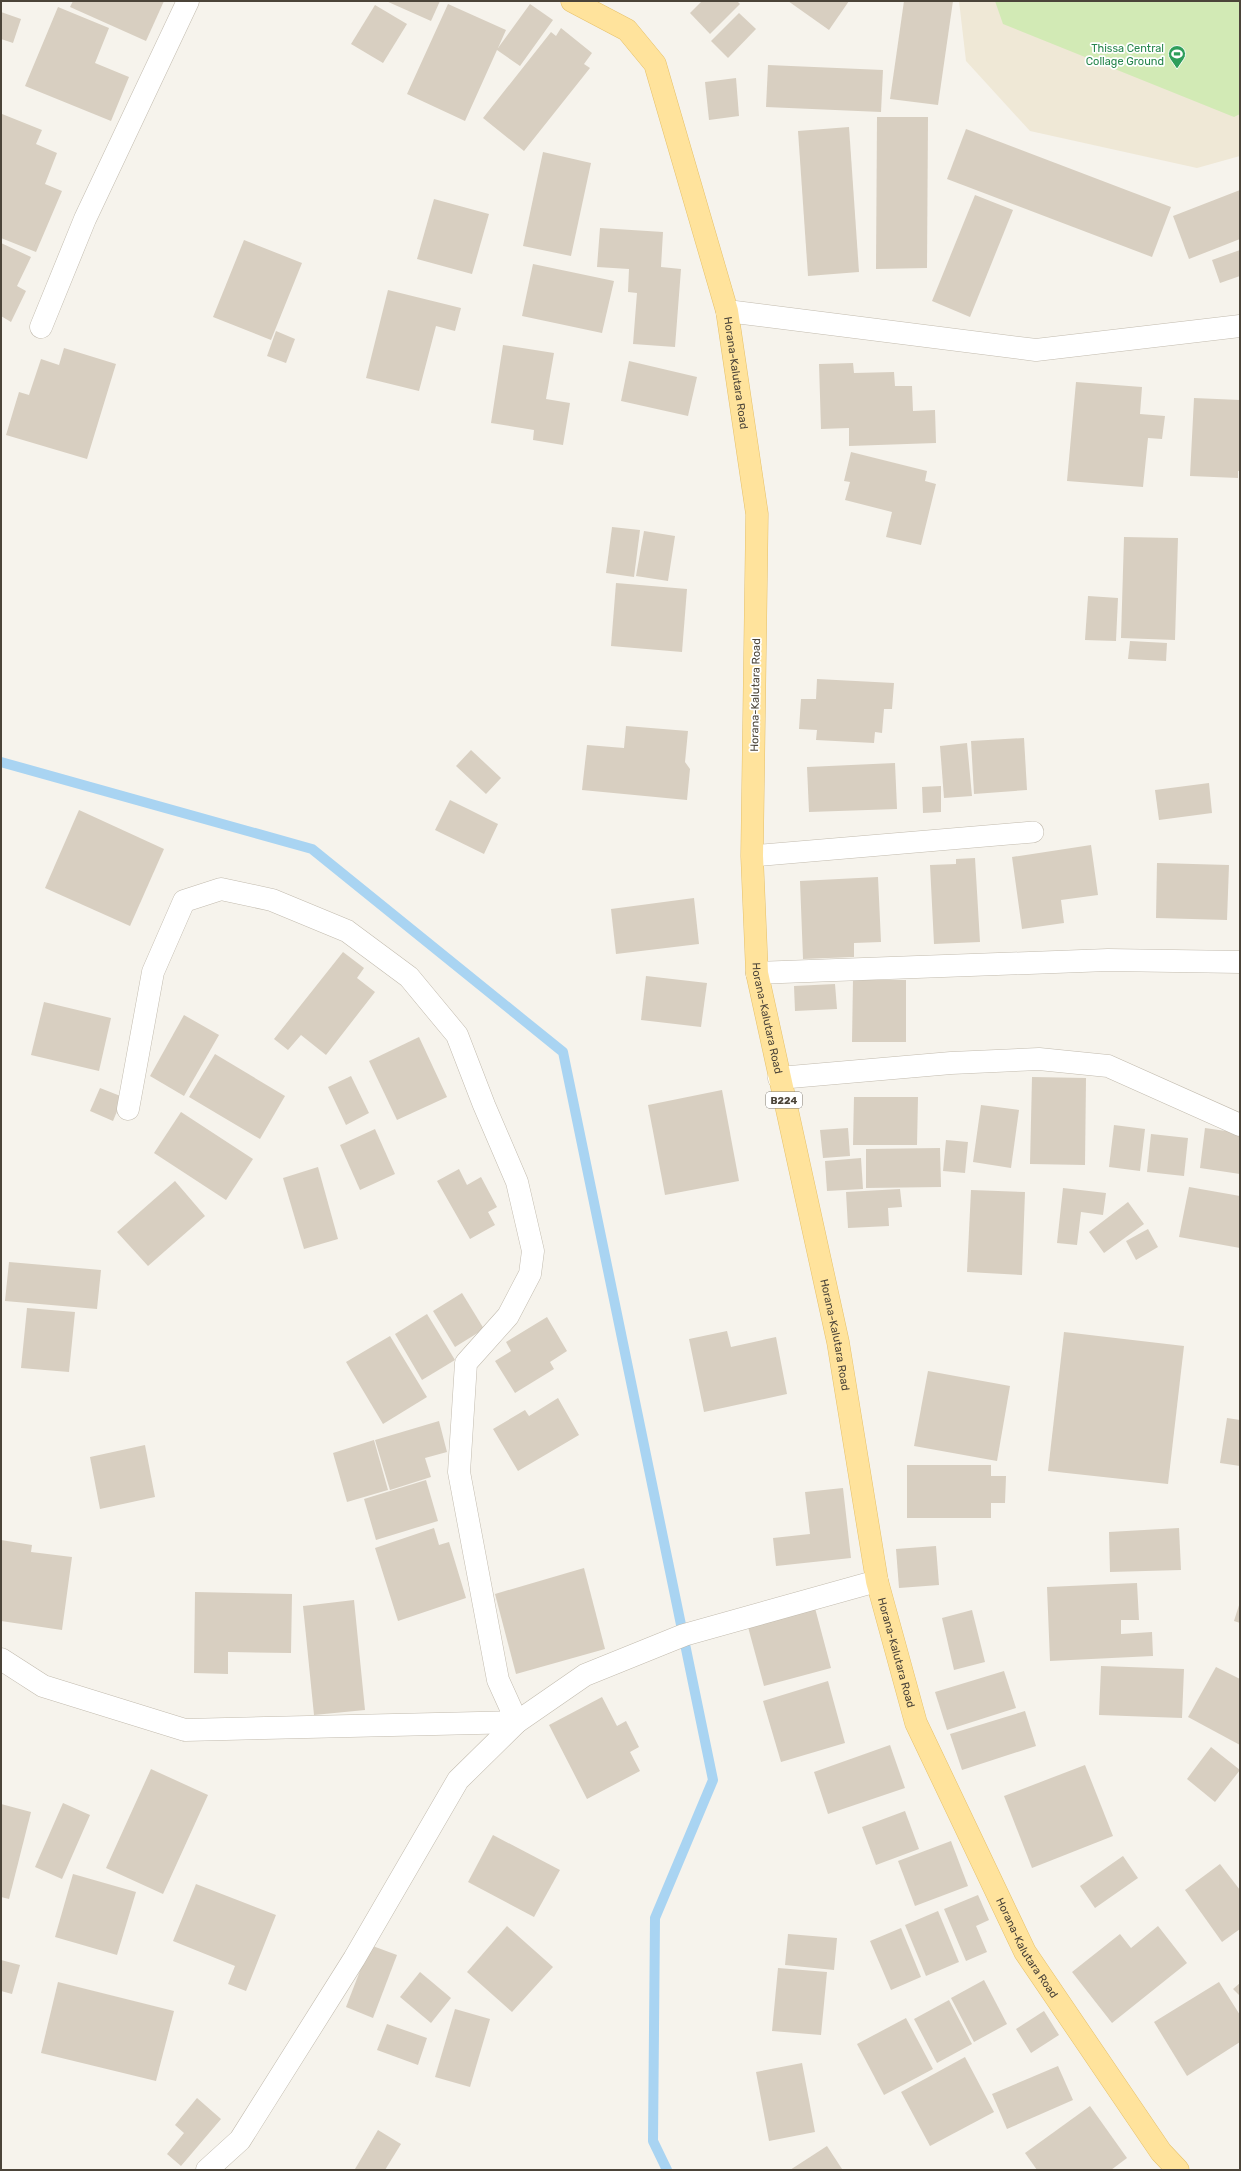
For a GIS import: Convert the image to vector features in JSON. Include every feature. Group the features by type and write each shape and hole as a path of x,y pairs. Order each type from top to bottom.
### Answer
{"main road":[{"name":"Horana-Kalutara Road","path":"572,1 627,30 655,64 727,311 758,514 752,856 757,973 838,1342 877,1581 916,1723 1025,1952 1161,2152 1178,2170"}],"street":[{"path":"41,327 85,219 188,1"},
{"path":"727,311 1036,350 1240,326"},
{"path":"128,1109 153,972 184,901 221,889 272,900 347,931 409,977 458,1035 484,1105 517,1182 533,1251 530,1274 508,1316 466,1363 459,1472 498,1680 517,1722"},
{"path":"757,973 1108,960 1240,962"},
{"path":"779,1078 951,1063 1039,1060 1108,1066 1240,1125"},
{"path":"207,2170 240,2140 354,1959 458,1780 517,1722 585,1675 684,1636 877,1581"},
{"path":"1,1659 43,1686 185,1730 517,1722"}],"lane":[{"path":"752,856 1032,832"}],"shaded area":[{"path":"959,1 1240,1 1240,156 1197,168 1030,131 966,61"}],"green space":[{"name":"Thissa Central Collage Ground","path":"995,1 1240,1 1240,114 1234,117 1003,24"}],"building":[{"path":"73,1 164,1 146,41 70,7"},
{"path":"386,1 440,1 431,21"},
{"path":"702,1 737,1 740,4 710,34 690,13"},
{"path":"788,1 849,1 829,30"},
{"path":"904,1 953,1 938,105 890,99"},
{"path":"448,4 506,30 498,48 530,4 553,20 520,66 497,50 465,121 407,94"},
{"path":"375,5 407,24 383,63 351,44"},
{"path":"58,7 109,28 95,63 129,77 111,121 25,86"},
{"path":"1,12 21,19 13,43 1,39"},
{"path":"739,13 756,29 728,58 711,41"},
{"path":"561,28 592,53 584,64 590,68 524,151 483,118 551,32 556,36"},
{"path":"768,65 883,70 881,112 766,107"},
{"path":"736,78 739,116 709,120 705,82"},
{"path":"2,114 42,130 36,144 57,153 45,184 62,191 36,252 1,238"},
{"path":"877,117 928,117 927,268 876,269"},
{"path":"849,127 859,272 808,276 798,131"},
{"path":"966,129 1171,207 1152,257 947,179"},
{"path":"543,152 591,163 571,256 523,246"},
{"path":"1240,190 1240,239 1189,259 1173,216"},
{"path":"975,195 1013,210 970,317 932,301"},
{"path":"434,199 489,214 472,274 417,259"},
{"path":"600,228 663,232 661,267 681,269 675,347 633,344 637,293 628,292 629,269 597,267"},
{"path":"244,240 302,263 271,340 213,317"},
{"path":"1,243 31,257 17,286 26,291 11,322 1,316"},
{"path":"1240,250 1240,276 1220,283 1212,260"},
{"path":"533,264 614,281 602,333 522,316"},
{"path":"388,290 461,308 455,331 436,326 419,391 366,378"},
{"path":"276,331 295,339 286,363 267,356"},
{"path":"503,345 554,353 546,399 570,403 563,445 533,440 534,430 491,423"},
{"path":"64,348 116,364 87,459 6,435 19,392 29,395 41,359 59,365"},
{"path":"629,361 697,377 688,416 621,401"},
{"path":"853,363 854,373 894,372 895,386 912,386 913,411 935,410 936,443 849,446 849,428 821,429 819,364"},
{"path":"1076,382 1142,387 1140,414 1165,416 1162,439 1148,438 1143,487 1067,481"},
{"path":"1194,398 1240,400 1240,471 1238,471 1238,478 1190,476"},
{"path":"851,452 927,471 925,481 936,484 921,545 886,537 892,512 845,500 850,482 844,481"},
{"path":"612,527 640,530 634,577 606,573"},
{"path":"644,531 675,536 668,581 636,576"},
{"path":"1124,537 1178,538 1175,640 1121,638"},
{"path":"616,583 687,589 682,652 611,646"},
{"path":"1088,596 1118,598 1116,641 1085,640"},
{"path":"1130,641 1167,643 1166,661 1128,659"},
{"path":"817,679 894,683 892,709 884,709 882,733 875,732 874,743 816,740 817,730 799,729 801,699 816,699"},
{"path":"626,726 688,731 685,762 690,769 687,800 582,790 587,745 624,748"},
{"path":"1024,738 1027,790 974,794 971,741"},
{"path":"967,743 972,796 944,798 940,746"},
{"path":"471,750 501,778 486,794 456,766"},
{"path":"895,763 897,809 809,812 807,767"},
{"path":"1209,783 1212,813 1159,820 1155,790"},
{"path":"941,786 941,812 923,813 922,787"},
{"path":"450,800 498,824 484,854 435,830"},
{"path":"79,810 164,849 130,926 45,888"},
{"path":"1091,845 1098,895 1061,900 1064,923 1022,929 1012,857"},
{"path":"975,858 980,942 934,944 930,865 956,864 956,859"},
{"path":"1157,863 1229,865 1227,920 1156,918"},
{"path":"878,877 881,942 854,943 854,957 803,959 800,881"},
{"path":"694,898 699,944 616,954 611,909"},
{"path":"343,952 364,968 357,978 375,992 326,1055 301,1035 288,1050 274,1039"},
{"path":"646,976 707,983 701,1027 641,1020"},
{"path":"853,980 906,980 906,1042 852,1042"},
{"path":"835,984 837,1009 795,1011 794,986"},
{"path":"44,1002 111,1018 99,1071 31,1055"},
{"path":"184,1015 219,1035 184,1096 150,1076"},
{"path":"419,1037 447,1097 397,1120 369,1061"},
{"path":"215,1054 285,1096 260,1139 189,1097"},
{"path":"351,1076 369,1113 346,1125 328,1087"},
{"path":"1032,1077 1086,1078 1085,1165 1030,1164"},
{"path":"100,1088 123,1097 113,1121 90,1111"},
{"path":"722,1090 739,1181 665,1195 648,1105"},
{"path":"854,1097 918,1097 917,1145 853,1145"},
{"path":"981,1105 1019,1110 1011,1168 973,1162"},
{"path":"181,1112 253,1159 226,1200 154,1153"},
{"path":"1114,1125 1145,1129 1140,1171 1109,1167"},
{"path":"848,1128 850,1156 823,1158 820,1130"},
{"path":"1205,1128 1240,1133 1240,1174 1200,1168"},
{"path":"375,1129 395,1174 360,1190 340,1145"},
{"path":"1151,1134 1188,1138 1184,1176 1147,1172"},
{"path":"946,1140 968,1142 965,1173 943,1171"},
{"path":"940,1148 941,1187 866,1188 866,1149"},
{"path":"861,1158 863,1189 827,1191 825,1161"},
{"path":"318,1167 338,1239 304,1249 283,1178"},
{"path":"459,1169 467,1185 481,1177 497,1207 488,1212 495,1225 470,1239 437,1181"},
{"path":"175,1181 205,1216 148,1266 117,1232"},
{"path":"1189,1187 1240,1196 1240,1248 1179,1237"},
{"path":"1063,1188 1106,1193 1103,1215 1081,1212 1077,1245 1057,1243"},
{"path":"900,1189 902,1207 888,1208 889,1226 848,1228 846,1192"},
{"path":"971,1190 1025,1192 1022,1275 967,1272"},
{"path":"1128,1202 1144,1224 1104,1253 1089,1232"},
{"path":"1148,1229 1158,1247 1136,1260 1126,1241"},
{"path":"9,1262 101,1270 97,1309 5,1301"},
{"path":"462,1293 484,1329 455,1347 433,1311"},
{"path":"27,1308 75,1312 69,1372 21,1368"},
{"path":"427,1314 455,1360 422,1380 395,1334"},
{"path":"547,1317 567,1351 550,1362 554,1369 515,1393 495,1361 511,1351 506,1342"},
{"path":"727,1331 731,1347 776,1337 787,1394 704,1412 689,1339"},
{"path":"1064,1332 1184,1346 1168,1484 1048,1471"},
{"path":"390,1336 427,1397 383,1424 346,1362"},
{"path":"928,1371 1010,1386 997,1461 914,1446"},
{"path":"558,1398 579,1435 518,1471 493,1429 525,1410 529,1416"},
{"path":"1227,1418 1240,1420 1240,1466 1220,1463"},
{"path":"439,1421 447,1452 425,1458 431,1477 390,1490 375,1440"},
{"path":"374,1440 388,1490 347,1502 333,1453"},
{"path":"145,1445 155,1497 100,1509 90,1457"},
{"path":"907,1465 991,1465 991,1476 1006,1476 1005,1503 991,1503 991,1518 907,1518"},
{"path":"426,1480 438,1521 376,1540 364,1499"},
{"path":"843,1488 851,1558 776,1566 773,1538 810,1534 805,1492"},
{"path":"434,1528 439,1545 449,1542 466,1598 398,1621 375,1548"},
{"path":"1179,1528 1181,1570 1110,1572 1109,1532"},
{"path":"1,1540 32,1545 31,1552 72,1557 62,1630 1,1621"},
{"path":"936,1546 939,1585 899,1588 896,1549"},
{"path":"584,1568 605,1649 516,1674 495,1594"},
{"path":"1137,1583 1139,1620 1121,1620 1121,1634 1152,1632 1153,1656 1050,1661 1047,1587"},
{"path":"195,1592 292,1594 291,1653 228,1652 228,1674 194,1673"},
{"path":"354,1600 365,1710 314,1715 303,1606"},
{"path":"1240,1602 1240,1623 1234,1621"},
{"path":"815,1608 831,1668 764,1686 748,1627"},
{"path":"972,1610 985,1662 954,1670 942,1618"},
{"path":"1101,1666 1184,1669 1182,1718 1099,1715"},
{"path":"1216,1667 1240,1679 1240,1745 1188,1717"},
{"path":"1004,1671 1016,1708 947,1730 935,1692"},
{"path":"828,1681 845,1743 781,1762 763,1701"},
{"path":"602,1697 617,1726 626,1721 639,1747 630,1752 640,1771 587,1799 549,1725"},
{"path":"1025,1711 1036,1746 962,1770 950,1734"},
{"path":"890,1745 905,1788 828,1814 814,1772"},
{"path":"1211,1747 1240,1770 1215,1802 1187,1779"},
{"path":"1085,1765 1113,1836 1032,1868 1004,1796"},
{"path":"151,1769 208,1795 163,1894 106,1868"},
{"path":"63,1803 90,1815 62,1879 35,1867"},
{"path":"1,1804 31,1812 9,1899 1,1897"},
{"path":"905,1811 919,1849 876,1865 862,1827"},
{"path":"493,1835 560,1870 534,1917 468,1882"},
{"path":"951,1841 968,1886 915,1906 898,1861"},
{"path":"1123,1856 1138,1878 1095,1908 1080,1886"},
{"path":"1220,1864 1240,1890 1240,1929 1222,1942 1185,1890"},
{"path":"73,1874 136,1892 117,1955 55,1937"},
{"path":"196,1884 276,1915 246,1991 228,1984 235,1966 173,1941"},
{"path":"978,1895 989,1920 976,1926 987,1952 966,1961 944,1909"},
{"path":"938,1911 959,1962 926,1976 905,1925"},
{"path":"507,1926 553,1967 512,2012 467,1972"},
{"path":"1158,1926 1187,1963 1112,2023 1072,1972 1120,1934 1131,1948"},
{"path":"901,1928 921,1977 891,1990 870,1941"},
{"path":"788,1934 837,1938 834,1970 785,1965"},
{"path":"370,1945 397,1955 373,2018 346,2007"},
{"path":"1,1960 20,1965 12,1994 1,1991"},
{"path":"778,1968 827,1972 821,2035 772,2031"},
{"path":"420,1972 451,1998 431,2023 400,1997"},
{"path":"984,1980 1007,2024 974,2042 951,1998"},
{"path":"58,1982 174,2011 156,2081 41,2053"},
{"path":"1219,1982 1240,2015 1240,2042 1187,2076 1154,2022"},
{"path":"1240,1983 1240,1996 1233,1989"},
{"path":"949,2000 972,2044 937,2063 914,2019"},
{"path":"455,2009 490,2019 470,2087 435,2077"},
{"path":"1044,2011 1059,2035 1031,2053 1016,2029"},
{"path":"906,2018 933,2069 884,2095 857,2044"},
{"path":"387,2024 427,2038 418,2065 377,2050"},
{"path":"965,2057 994,2112 930,2146 901,2092"},
{"path":"802,2063 815,2132 769,2141 756,2072"},
{"path":"1058,2066 1073,2100 1007,2129 992,2094"},
{"path":"197,2098 221,2119 181,2166 167,2154 184,2133 175,2125"},
{"path":"1090,2106 1127,2158 1111,2170 1037,2170 1025,2153"},
{"path":"378,2130 401,2144 385,2170 356,2170 355,2169"},
{"path":"827,2146 842,2169 790,2170"}],"waterway":[{"path":"1,762 312,849 563,1052 713,1780 655,1918 653,2141 667,2170"}],"place":[{"name":"Thissa Central Collage Ground","path":"1177,69"}]}
